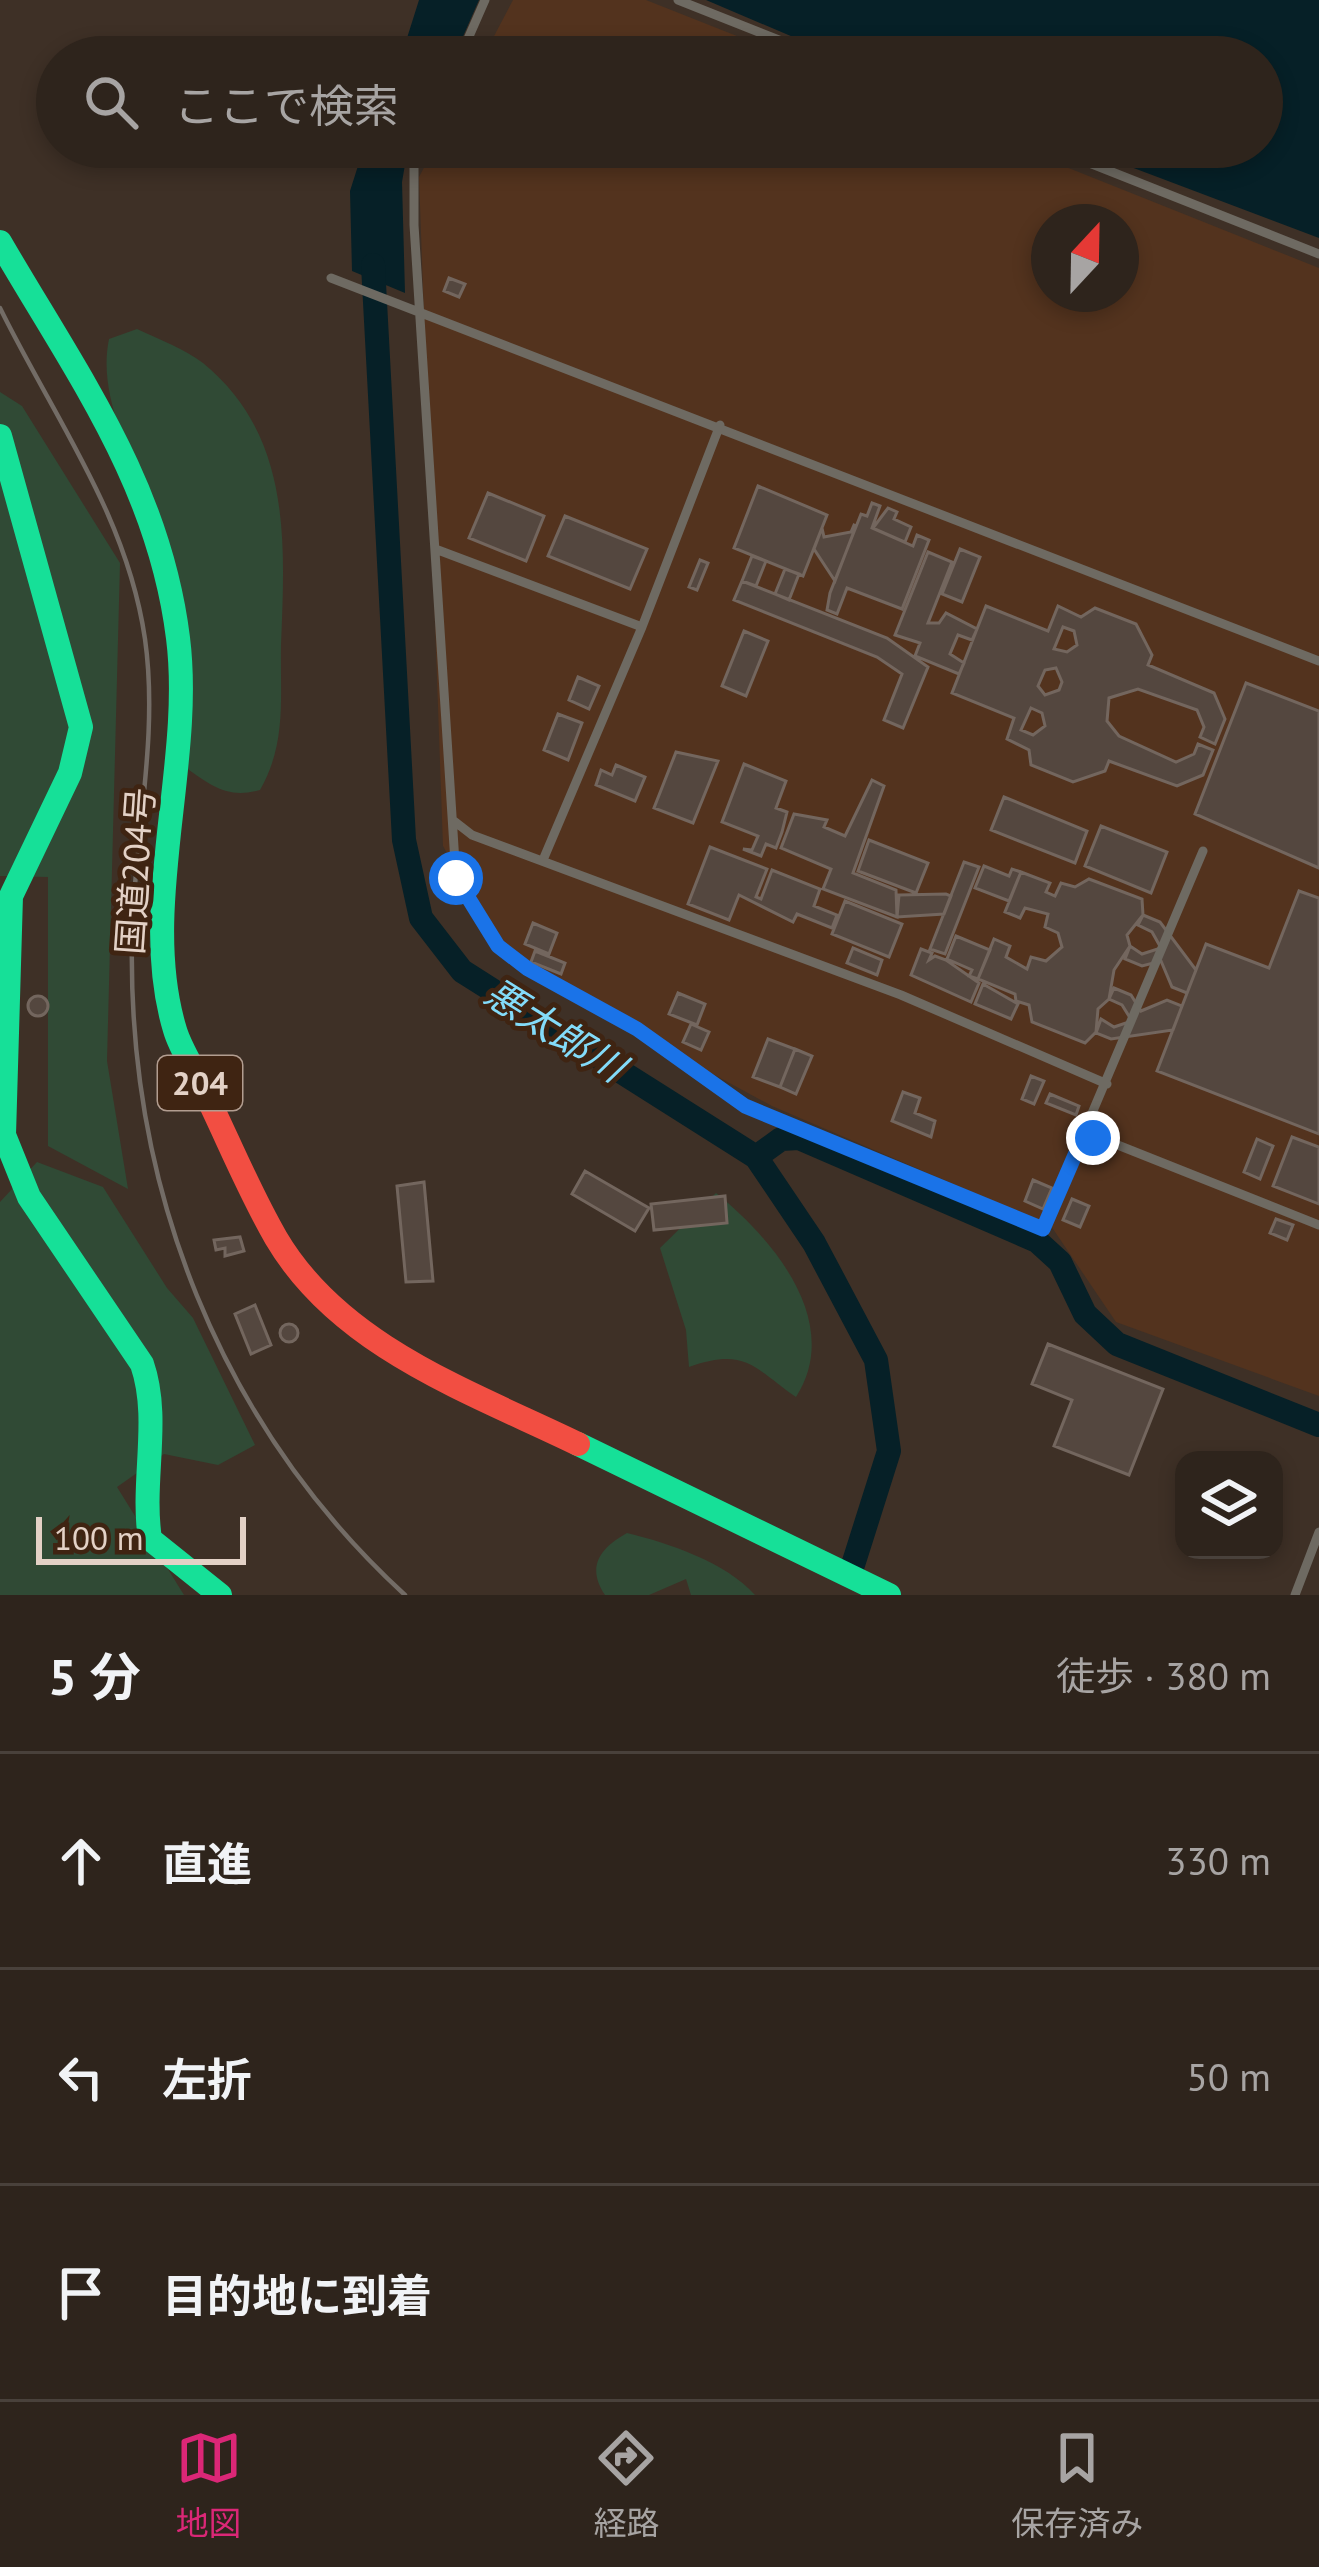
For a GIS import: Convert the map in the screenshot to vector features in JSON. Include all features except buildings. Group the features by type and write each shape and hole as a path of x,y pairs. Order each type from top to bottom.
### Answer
{"main road":[{"name":"国道204号","path":"0,242 133,472 157,529 178,644 178,766 163,937 166,989 175,1030 277,1240 309,1282 359,1330 401,1358 889,1595"},
{"path":"0,436 81,728 79,754 57,812 22,865 11,896 4,1135 12,1168 37,1213 142,1365 150,1402 143,1495 150,1539 220,1595"}],"lane":[{"path":"469,36 485,0"},
{"path":"678,0 769,36"},
{"path":"416,168 412,186 418,310 459,890 498,946 528,969 637,1029 745,1106 1043,1229 1203,851"},
{"path":"1102,168 1319,254"},
{"path":"331,278 1319,661"},
{"path":"543,860 642,627 720,425"},
{"path":"438,550 642,627"},
{"path":"454,821 472,835 901,995 1107,1084"},
{"path":"1085,1132 1319,1225"},
{"path":"1295,1595 1319,1532"}],"shaded area":[{"path":"513,0 646,0 737,36 494,36"},
{"path":"424,168 1069,168 1319,268 1319,1396 1116,1322 1051,1226 772,1106 508,963 443,846 419,177"}],"green space":[{"path":"137,329 203,363 232,392 268,457 282,530 281,701 275,755 260,790 229,792 186,768 170,629 107,378 109,339"},
{"path":"0,392 22,406 120,563 107,1061 128,1189 48,1146 48,877 0,876"},
{"path":"37,1162 103,1187 167,1288 193,1318 255,1445 218,1465 164,1454 117,1487 184,1595 0,1595 0,1202"},
{"path":"716,1193 779,1258 807,1311 812,1340 809,1369 796,1397 759,1369 737,1360 689,1367 686,1330 660,1248"},
{"path":"627,1533 713,1564 755,1595 691,1595 686,1579 649,1595 605,1595 596,1567 603,1552"}],"water":[{"path":"419,0 479,0 463,36 408,36"},
{"path":"706,0 1319,0 1319,238 1134,168 1283,168 1283,36 791,36"},
{"path":"357,168 404,168 405,293 352,271 350,191"}],"waterway":[{"name":"悪太郎川","path":"373,265 404,840 421,918 462,971 756,1157 814,1243 876,1360 889,1451 852,1568"},
{"path":"756,1157 781,1139 799,1138 1037,1241 1060,1262 1085,1314 1117,1344 1319,1425"}],"railway":[{"path":"0,308 105,509 136,594 145,639 149,713 132,937 135,1030 146,1121 167,1210 197,1296 236,1378 283,1455 340,1528 405,1595"}],"traffic: fast":[{"path":"0,242 110,431 153,530 168,582 181,686 164,886 165,984 175,1030 199,1080"},
{"path":"0,436 81,727 70,773 11,896 4,1135 29,1197 142,1364 150,1406 150,1539 220,1595"},
{"path":"578,1444 889,1595"}],"traffic: jam":[{"path":"199,1080 276,1238 335,1309 371,1337 452,1385 578,1444"}],"route":[{"path":"456,878 459,890 498,946 528,969 637,1029 745,1106 832,1137 1043,1229 1085,1132 1093,1138"}]}
